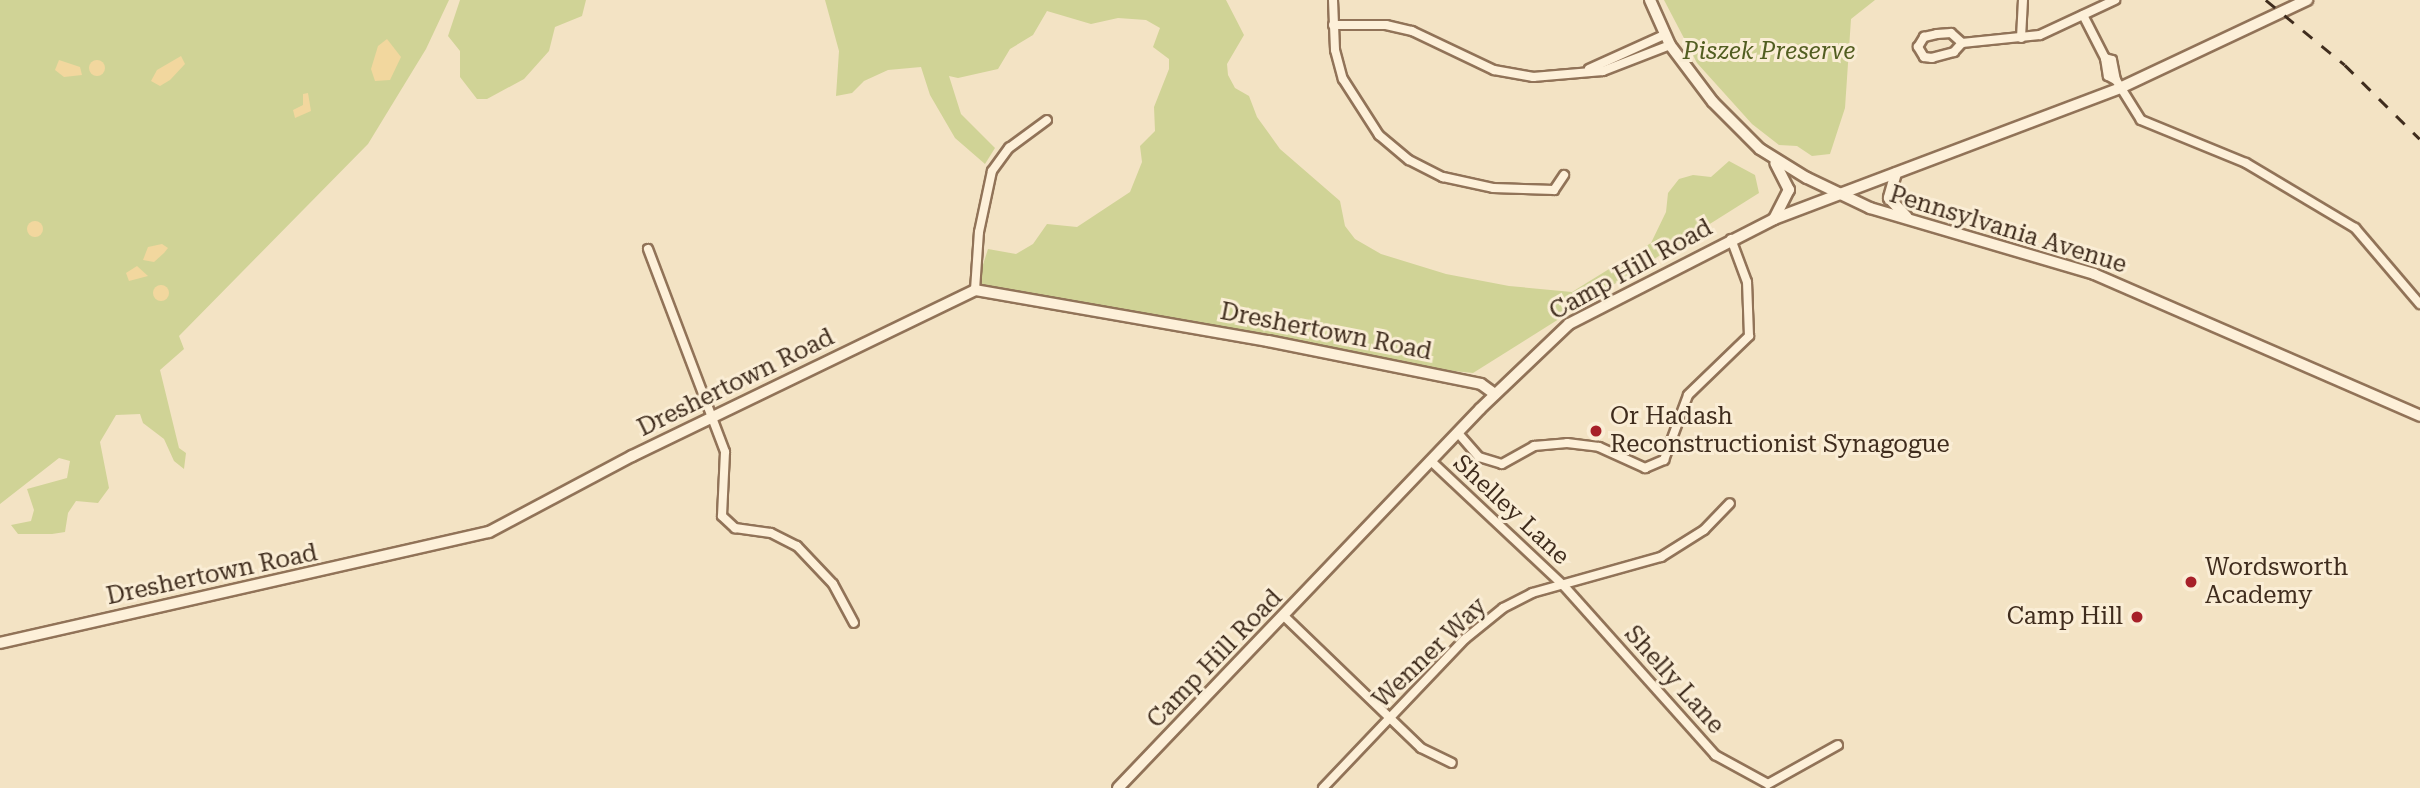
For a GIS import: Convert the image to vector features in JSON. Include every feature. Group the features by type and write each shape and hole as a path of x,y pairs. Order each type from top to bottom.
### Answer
{"street":[{"path":"1333,0 1333,25 1343,79 1357,106 1378,135 1409,160 1443,177 1493,188 1553,190 1564,175"},
{"name":"Pennsylvania Avenue","path":"1650,0 1667,40 1713,102 1772,157 1836,193 1915,223 2094,274 2420,416"},
{"path":"2021,38 2023,0"},
{"path":"1962,43 1951,33 1937,34 1924,37 1918,47 1924,57 1932,58 1954,52 1962,43 2040,35 2115,0"},
{"name":"Camp Hill Road","path":"1118,788 1285,617 1495,394 1569,324 1774,219 2118,84 2307,0"},
{"path":"2083,15 2105,58 2108,76 2118,84 2134,112 2151,126 2246,163 2355,228 2420,304"},
{"path":"1333,25 1386,24 1412,31 1494,70 1533,77 1589,69 1667,40"},
{"path":"975,290 979,232 992,171 1009,148 1047,120"},
{"path":"1772,157 1789,190 1774,219"},
{"path":"1896,173 1889,198 1915,223"},
{"path":"1458,433 1479,457 1502,464 1534,446 1567,443 1599,447 1645,468 1664,460 1688,395 1749,336 1747,282 1731,239"},
{"path":"648,249 715,416 726,463 719,507 727,523 779,535 797,546 833,584 854,623"},
{"name":"Dreshertown Road","path":"0,643 489,532 715,416 975,290 1481,384 1495,394"},
{"path":"1481,384 1511,378"},
{"name":"Shelley Lane","path":"1432,462 1564,586"},
{"name":"Wenner Way","path":"1323,788 1487,620 1517,599 1661,557 1704,530 1730,503"},
{"name":"Shelly Lane","path":"1564,586 1715,755 1768,784 1838,745"},
{"path":"1285,617 1392,716 1421,748 1452,762"}],"green space":[{"path":"0,0 449,0 426,49 368,144 179,336 184,349 160,370 179,448 186,453 184,469 174,461 164,439 143,423 140,414 116,415 100,442 109,488 98,503 76,501 68,513 65,532 52,534 18,534 11,525 31,521 34,510 27,489 67,478 70,461 59,458 0,504"},
{"path":"460,0 586,0 582,16 555,27 549,51 524,79 487,99 477,99 460,77 460,51 448,36"},
{"path":"825,0 1226,0 1244,35 1227,64 1228,75 1235,88 1249,96 1257,117 1280,149 1340,201 1345,226 1355,239 1381,254 1446,274 1509,286 1572,292 1651,243 1666,212 1668,193 1679,179 1693,175 1711,177 1729,161 1755,175 1759,193 1473,373 1415,367 981,286 979,277 988,249 1016,254 1033,244 1047,224 1077,227 1130,192 1142,162 1140,146 1155,131 1154,107 1169,69 1169,59 1153,47 1160,28 1146,20 1118,18 1091,24 1047,11 1033,35 1010,49 998,69 958,78 949,76 961,114 995,148 985,164 955,138 930,95 921,67 888,70 864,81 852,93 836,96 839,51"},
{"name":"Piszek Preserve","path":"1664,0 1875,0 1851,19 1845,108 1830,154 1812,156 1797,146 1779,145 1752,124 1697,63"}],"sand":[{"path":"387,39 401,57 390,80 375,81 371,69 378,46"},
{"path":"181,56 185,64 170,80 160,86 151,81 157,70"},
{"path":"59,60 80,67 82,75 64,77 55,70"},
{"path":"97,60 103,62 103,74 97,76 91,74 89,68 91,62"},
{"path":"308,93 311,111 295,118 293,110 303,105 303,94"},
{"path":"35,221 41,223 41,235 35,237 29,235 27,229 29,223"},
{"path":"162,244 168,248 154,262 143,260 148,247"},
{"path":"137,266 148,276 129,281 126,273"},
{"path":"161,285 167,287 167,299 161,301 155,299 153,293 155,287"}],"railway":[{"path":"2266,0 2345,65 2420,139"}],"place":[{"name":"Or Hadash Reconstructionist Synagogue","path":"1596,431"},
{"name":"Wordsworth Academy","path":"2191,582"},
{"name":"Camp Hill","path":"2137,617"}]}
